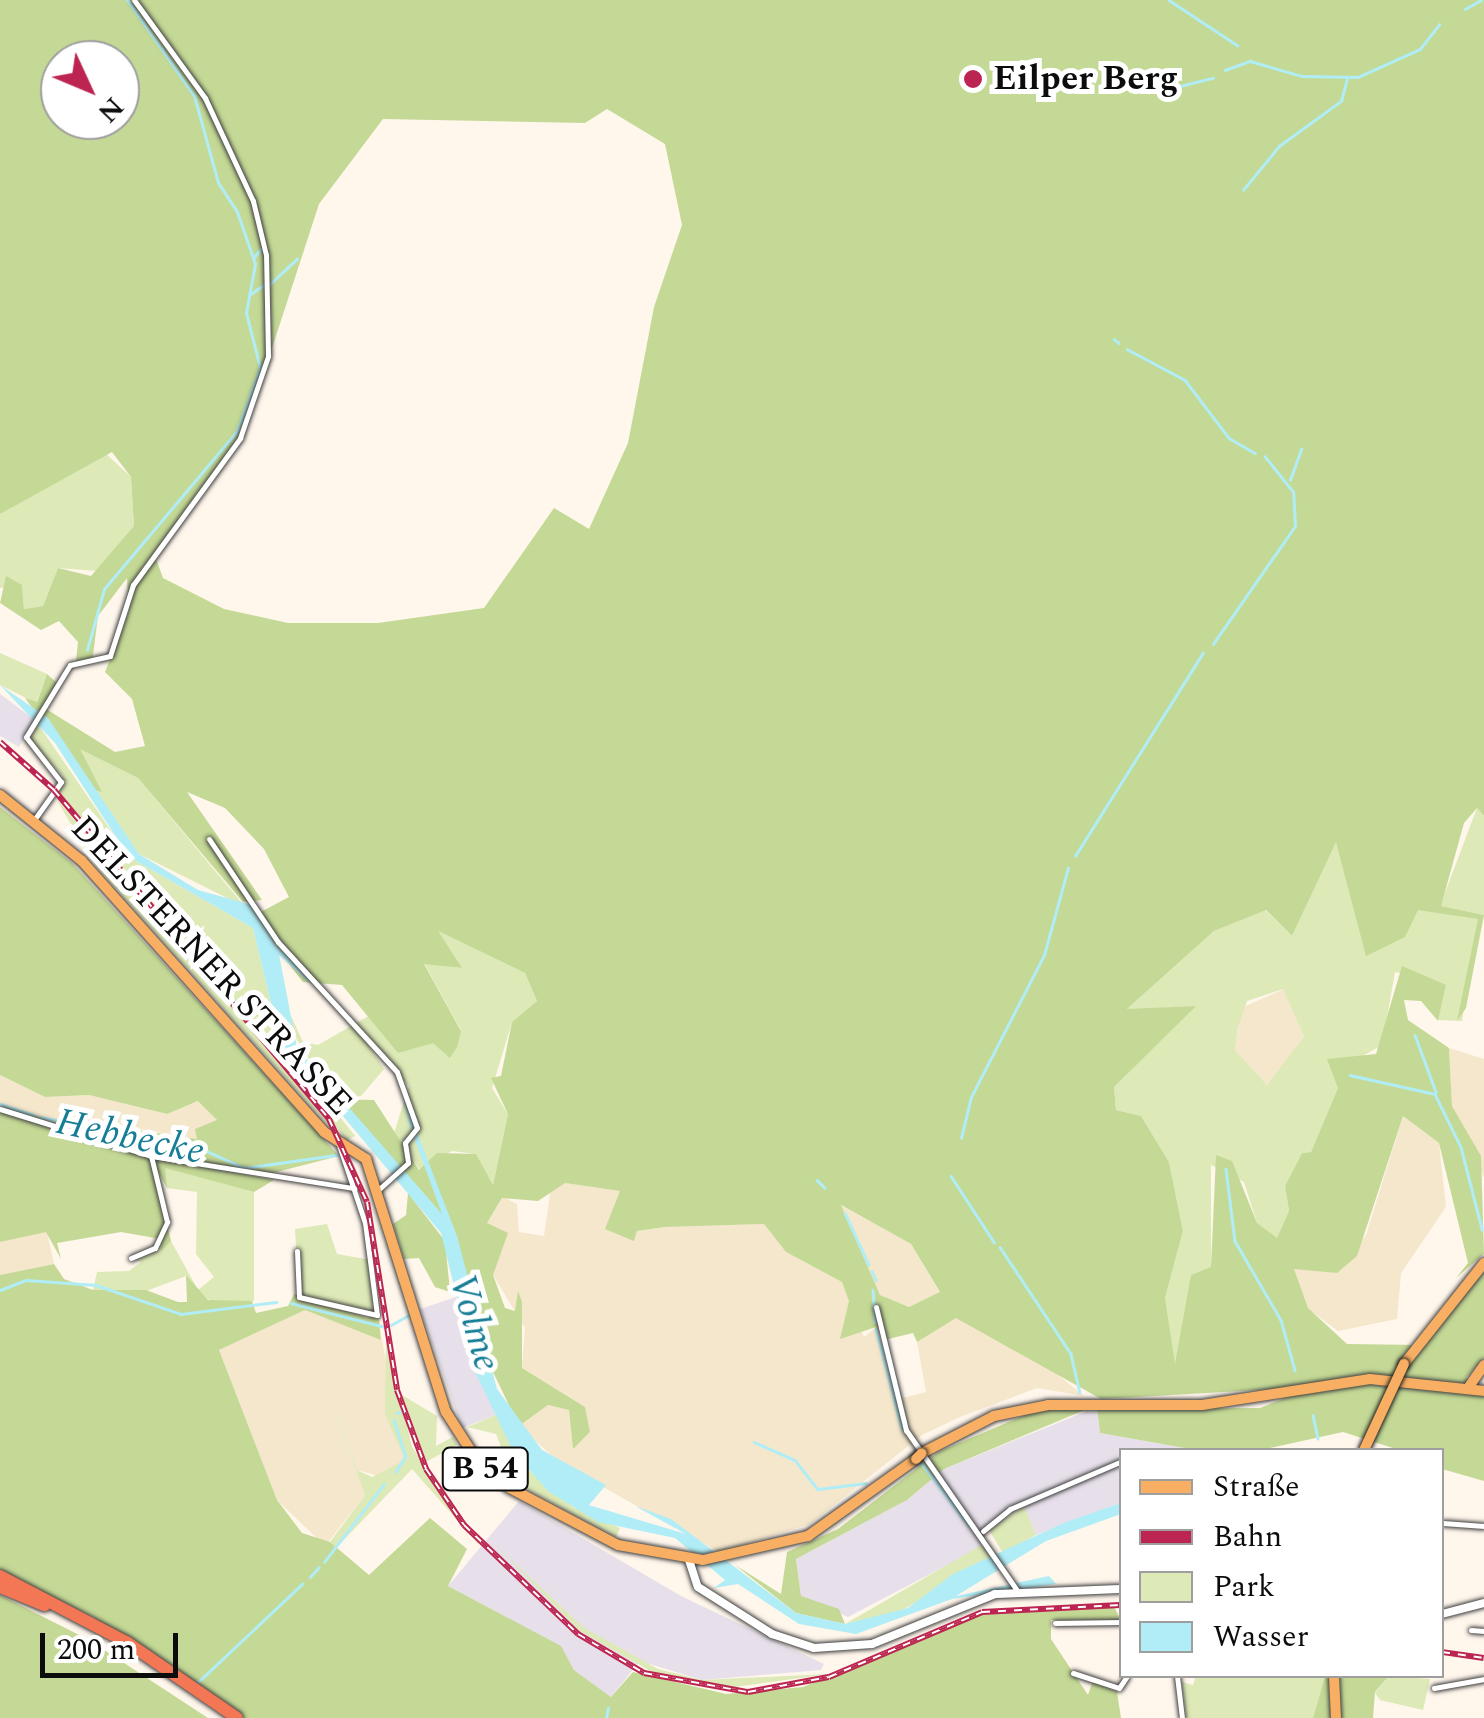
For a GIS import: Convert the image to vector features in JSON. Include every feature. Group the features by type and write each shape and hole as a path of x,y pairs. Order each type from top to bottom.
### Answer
{"highway":[{"path":"0,1576 126,1645 233,1718"},
{"path":"0,1588 126,1645"}],"main road":[{"name":"DELSTERNER STRASSE","path":"0,795 34,820 339,1142 366,1158 437,1387 476,1459 604,1539 693,1560"},
{"path":"1365,1448 1404,1364 1484,1263"},
{"path":"1476,1389 1484,1365"},
{"path":"1476,1389 1484,1375"},
{"name":"B 54","path":"693,1560 731,1558 818,1531 919,1456 969,1425 1048,1405 1220,1404 1370,1379 1476,1389"},
{"path":"1334,1678 1336,1718"}],"street":[{"path":"34,820 61,782 25,745 30,731 70,666 110,656 133,585 240,438 268,356 266,255 253,201 204,98 134,0"},
{"path":"208,839 278,942 386,1053 416,1130 410,1136 404,1167 378,1190"},
{"path":"0,1109 151,1156 354,1188"},
{"path":"296,1251 299,1297 375,1318 354,1188 339,1142"},
{"path":"131,1258 155,1248 167,1222 151,1156"},
{"path":"876,1307 906,1430 1000,1554 1016,1586"},
{"path":"983,1530 1010,1509 1119,1462"},
{"path":"1444,1524 1484,1526"},
{"path":"693,1560 704,1589 772,1634 835,1649 1016,1586 1119,1588"},
{"path":"1444,1613 1484,1603"},
{"path":"1055,1623 1119,1622"},
{"path":"1471,1630 1484,1632"},
{"path":"1073,1673 1118,1688 1125,1678"},
{"path":"1177,1678 1182,1718"},
{"path":"1434,1688 1484,1679"}],"shaded area":[{"path":"0,694 35,720 19,747 0,736"},
{"path":"1284,989 1304,1038 1267,1085 1235,1050 1241,1008"},
{"path":"1449,1048 1484,1059 1484,1178 1452,1106"},
{"path":"0,1075 45,1097 89,1095 166,1114 199,1101 217,1120 198,1139 104,1123 87,1134 0,1105"},
{"path":"1403,1116 1439,1143 1446,1207 1401,1273 1397,1319 1338,1331 1307,1308 1293,1268 1337,1273 1366,1235"},
{"path":"565,1183 620,1191 611,1225 634,1240 637,1231 665,1227 764,1224 786,1252 842,1282 864,1337 877,1327 898,1399 926,1392 917,1342 956,1317 1029,1351 1084,1396 1037,1388 960,1417 922,1435 810,1524 719,1552 560,1463 519,1426 548,1405 569,1410 573,1448 590,1432 585,1407 522,1368 525,1328 493,1275 487,1223 503,1197 517,1204 519,1232 544,1236 551,1188"},
{"path":"840,1205 911,1244 940,1293 909,1307 880,1295"},
{"path":"30,1229 47,1232 54,1264 0,1275 0,1242"},
{"path":"456,1297 496,1415 462,1428 420,1309"},
{"path":"305,1310 382,1340 405,1460 379,1476 357,1470 301,1316 365,1495 325,1546 277,1500 219,1350"},
{"path":"1087,1411 1097,1412 1100,1433 1185,1448 1119,1448 1119,1504 1036,1535 1024,1507 993,1522 978,1549 848,1617 801,1596 796,1559 907,1500 944,1469"},
{"path":"519,1501 681,1596 824,1664 821,1670 702,1680 640,1661 611,1697 574,1670 560,1646 448,1586"}],"green space":[{"path":"0,0 1484,0 1484,816 1477,808 1464,823 1441,906 1484,915 1466,1008 1457,1021 1478,919 1418,910 1405,937 1366,956 1336,842 1292,936 1266,910 1214,931 1127,1009 1196,1006 1114,1087 1116,1110 1141,1116 1169,1162 1183,1231 1165,1298 1175,1364 1191,1275 1211,1267 1216,1155 1232,1161 1257,1223 1277,1238 1289,1211 1285,1186 1302,1153 1311,1152 1338,1088 1327,1059 1376,1054 1402,966 1446,985 1438,1021 1421,1001 1404,1000 1408,1020 1449,1048 1452,1106 1481,1156 1484,1254 1456,1278 1468,1263 1439,1143 1403,1116 1357,1256 1337,1273 1294,1269 1308,1308 1347,1344 1421,1345 1484,1272 1484,1358 1466,1378 1484,1391 1484,1481 1444,1470 1444,1448 1393,1448 1343,1432 1270,1448 1185,1448 1100,1433 1097,1409 1260,1408 1312,1387 1101,1399 956,1318 917,1342 913,1333 884,1340 876,1327 840,1339 849,1301 842,1282 786,1252 764,1224 665,1227 637,1231 634,1241 605,1229 620,1191 565,1183 538,1201 502,1198 487,1223 508,1233 493,1275 505,1308 515,1311 518,1291 522,1302 522,1368 585,1407 590,1432 573,1449 569,1410 548,1405 519,1426 480,1345 457,1236 334,1099 374,1100 419,1170 437,1153 476,1154 493,1185 508,1114 491,1078 501,1076 512,1022 537,1001 525,973 438,931 462,968 424,964 461,1031 457,1047 450,1058 433,1043 398,1053 342,985 303,982 270,940 257,914 289,897 264,849 225,808 187,792 262,900 243,902 138,778 80,749 102,792 92,789 25,698 37,702 47,674 57,683 43,707 115,752 145,746 132,699 105,672 129,611 127,578 98,616 92,663 76,661 78,642 59,621 41,630 0,603 6,576 22,585 24,609 43,606 58,568 91,576 134,526 131,477 112,452 0,514","holes":["607,109 665,144 682,225 654,307 628,443 589,529 554,508 484,608 378,623 288,623 224,609 163,578 155,556 243,437 319,204 383,119 585,123","841,1205 911,1244 940,1292 909,1307 880,1295"]},
{"path":"105,453 131,477 134,526 98,571 58,568 43,606 24,609 22,585 0,588 0,514"},
{"path":"0,653 47,674 36,703 0,685"},
{"path":"38,724 129,857 253,928 280,1041 355,1136 347,1140 59,792 63,776 30,740"},
{"path":"79,748 138,778 245,907 139,854 96,797"},
{"path":"55,797 315,1105 337,1135 95,865"},
{"path":"0,807 72,863 339,1156 261,1176 150,1154 171,1241 161,1251 161,1239 121,1232 57,1243 61,1259 46,1232 0,1242 0,1105 96,1136 90,1123 197,1139 195,1129 217,1120 198,1101 167,1114 89,1095 45,1097 0,1075"},
{"path":"1477,808 1484,816 1484,915 1440,906"},
{"path":"1336,841 1348,884 1478,919 1462,1021 1438,1020 1446,985 1395,972 1382,1045 1334,1072 1338,1088 1311,1152 1302,1153 1285,1186 1289,1211 1277,1239 1257,1223 1244,1182 1211,1165 1211,1268 1191,1275 1184,1351 1174,1365 1165,1298 1183,1231 1169,1162 1141,1116 1116,1110 1114,1087 1194,1006 1126,1010 1214,931 1265,910 1292,936","holes":["1283,989 1304,1037 1267,1085 1235,1050 1247,1001"]},
{"path":"436,930 525,973 537,1001 512,1022 492,1088 508,1114 493,1185 475,1154 452,1151 420,1170 394,1133 409,1086 366,1042 384,1069 361,1096 334,1099 288,1025 286,1005 303,1042 318,1045 372,1014 398,1053 461,1030 424,963 460,968"},
{"path":"152,1161 176,1161 274,1180 254,1192 165,1168 167,1188"},
{"path":"163,1167 254,1192 254,1301 215,1303 196,1292 186,1276 141,1293 93,1290 97,1272 129,1271 141,1262 131,1258 171,1241 198,1290 214,1277 196,1254 197,1192 167,1188"},
{"path":"408,1193 445,1241 450,1292 435,1287 419,1258 404,1259 393,1224 406,1215"},
{"path":"327,1224 337,1254 371,1260 373,1317 299,1297 295,1229"},
{"path":"54,1264 64,1279 93,1290 146,1290 187,1302 186,1275 208,1300 252,1301 256,1313 288,1306 294,1294 368,1318 378,1308 381,1340 305,1310 219,1350 277,1500 302,1533 330,1542 369,1575 430,1518 467,1549 448,1586 561,1646 574,1670 611,1697 633,1672 726,1694 803,1687 982,1613 1114,1607 1119,1620 1051,1620 1051,1639 1088,1695 1093,1680 1117,1692 1121,1718 241,1718 93,1617 0,1571 0,1275"},
{"path":"300,1316 357,1470 372,1477 405,1460 385,1414 386,1338 412,1447 481,1547 412,1469 336,1548 330,1542 365,1495"},
{"path":"402,1395 437,1416 436,1446 453,1437 457,1445 426,1462"},
{"path":"1087,1409 944,1469 907,1500 796,1559 801,1596 839,1609 845,1624 796,1613 735,1565 781,1594 787,1552 838,1529 938,1452 1037,1410"},
{"path":"496,1415 522,1465 573,1507 620,1528 616,1537 515,1483 496,1434 467,1427"},
{"path":"1024,1506 1036,1535 1003,1553 989,1530"},
{"path":"492,1542 583,1627 658,1669 702,1680 829,1674 727,1688 654,1673 580,1631"},
{"path":"985,1543 998,1555 901,1611 845,1624"},
{"path":"0,1595 89,1640 208,1718 0,1718"},
{"path":"1195,1678 1324,1678 1313,1718 1186,1718 1182,1682 1193,1685"},
{"path":"1324,1678 1387,1678 1375,1692 1373,1718 1313,1718"},
{"path":"1387,1678 1430,1679 1423,1710 1380,1700 1375,1693"}],"water":[{"name":"Volme","path":"0,685 48,718 139,854 198,890 252,905 278,949 297,1048 442,1214 409,1124 403,1096 457,1236 497,1389 542,1450 606,1485 589,1505 686,1534 635,1506 671,1519 796,1613 845,1624 908,1608 953,1574 1066,1522 1119,1504 1119,1515 1046,1541 956,1596 1049,1576 1056,1584 952,1599 856,1634 799,1624 738,1584 714,1588 725,1580 675,1538 598,1522 548,1491 514,1453 475,1372 441,1233 280,1041 253,928 129,857 55,743"}],"waterway":[{"path":"87,650 104,589 237,431 260,368 246,313 255,264 237,212 218,183 194,96 127,0"},
{"path":"1169,0 1237,45"},
{"path":"1465,9 1481,0"},
{"path":"1225,70 1250,61 1302,76 1358,77 1420,49 1439,25"},
{"path":"1180,86 1213,78"},
{"path":"1243,190 1279,146 1341,101 1347,79"},
{"path":"1166,98 1173,87"},
{"path":"253,258 261,249"},
{"path":"270,284 297,259"},
{"path":"249,295 264,285"},
{"path":"1114,339 1119,343"},
{"path":"1127,349 1185,380 1229,438 1255,453"},
{"path":"1290,480 1301,449"},
{"path":"1213,644 1295,526 1293,492 1265,457"},
{"path":"1075,856 1203,653"},
{"path":"961,1138 971,1097 1044,955 1068,868"},
{"path":"273,946 309,979"},
{"path":"1415,1035 1436,1092"},
{"path":"1350,1075 1435,1094 1461,1147 1482,1229"},
{"name":"Hebbecke","path":"0,1104 33,1115"},
{"name":"Hebbecke","path":"39,1117 187,1142 244,1168 337,1155"},
{"path":"1226,1169 1235,1241 1281,1320 1295,1370"},
{"path":"951,1176 994,1242"},
{"path":"817,1180 825,1188"},
{"path":"845,1213 869,1265"},
{"path":"1000,1247 1071,1354 1080,1392"},
{"path":"872,1271 876,1280"},
{"path":"0,1290 26,1280 96,1285 181,1314 276,1302"},
{"path":"873,1290 875,1322"},
{"path":"291,1303 385,1327"},
{"path":"391,1325 409,1315"},
{"path":"876,1329 902,1429"},
{"path":"1313,1415 1318,1438"},
{"path":"394,1420 406,1456 396,1472"},
{"path":"754,1442 795,1460 818,1489 866,1483"},
{"path":"920,1461 969,1526"},
{"path":"324,1562 384,1484"},
{"path":"310,1577 319,1567"},
{"path":"196,1684 302,1584"},
{"path":"606,1718 608,1708"}],"railway":[{"path":"0,742 54,790 329,1119 367,1202 397,1390 426,1469 464,1525 578,1634 644,1673 748,1692 829,1677 982,1612 1119,1605"},
{"path":"1444,1652 1484,1658"}],"place":[{"name":"Eilper Berg","path":"973,79"}]}
